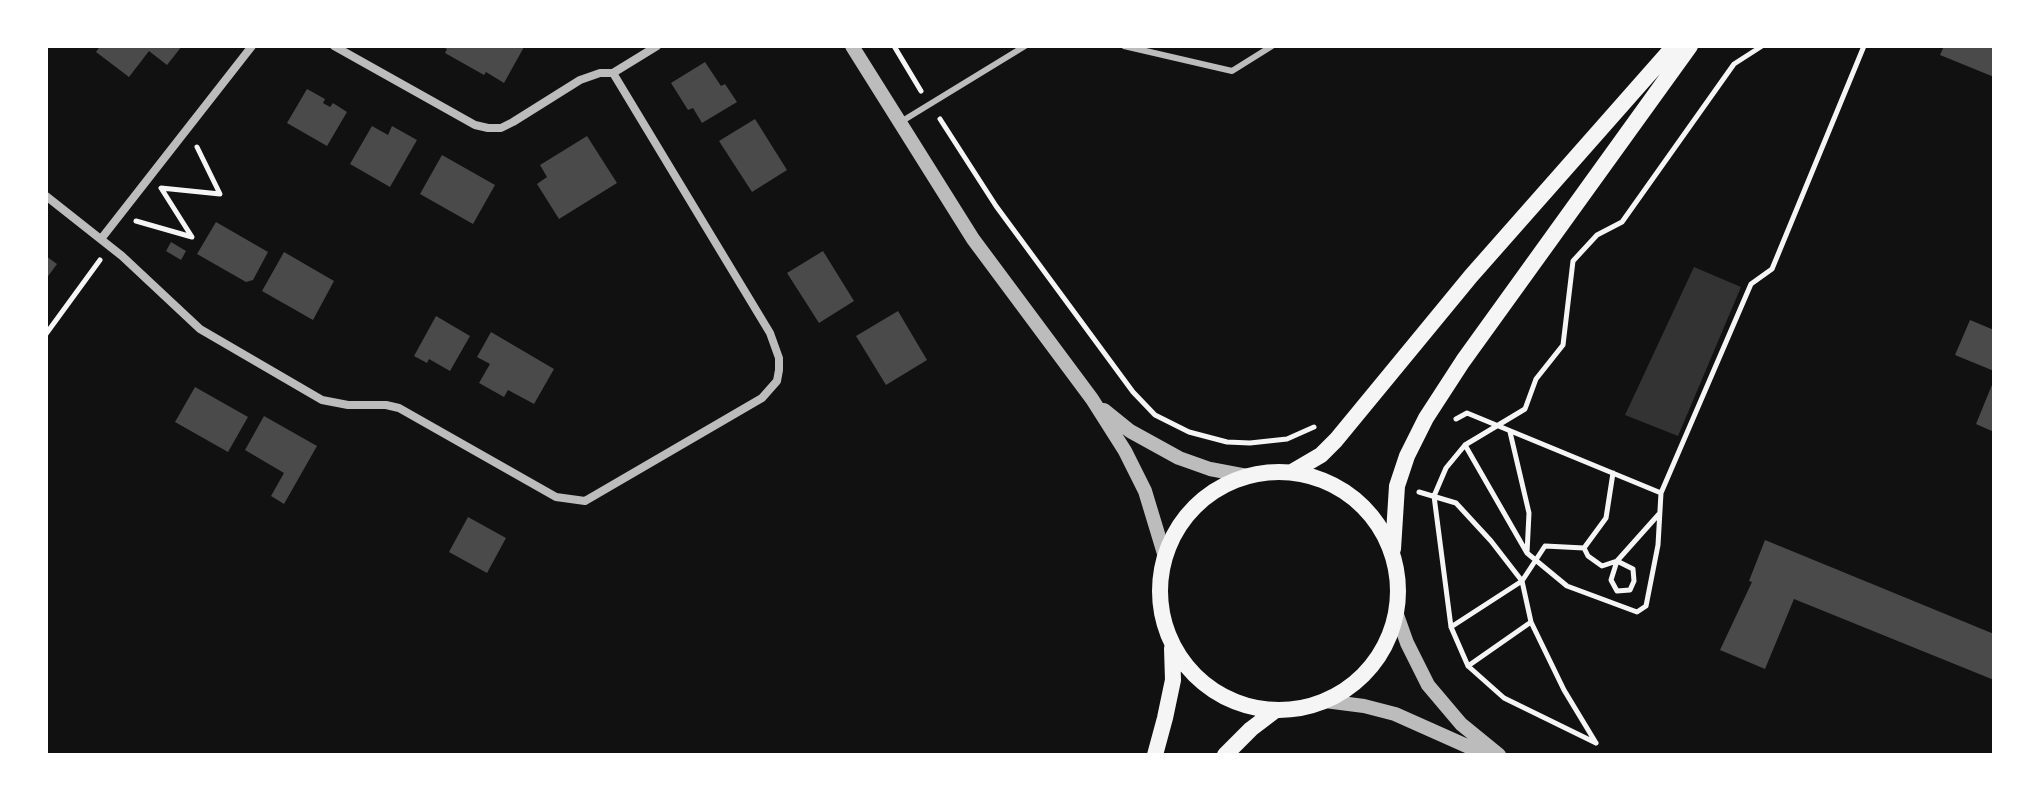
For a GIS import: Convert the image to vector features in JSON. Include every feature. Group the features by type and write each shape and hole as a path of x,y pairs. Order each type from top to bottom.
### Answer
{"main road":[{"path":"1292,472 1321,455 1336,440 1481,265 1674,46"},
{"path":"1394,559 1381,529 1361,504 1324,480 1292,472 1247,476 1226,484 1199,502 1178,527 1160,578 1164,622 1189,670 1214,691 1244,705 1276,710 1296,709 1325,701 1353,685 1368,670 1387,643 1396,612 1398,591 1392,529 1397,486 1414,440 1463,361 1690,46"},
{"path":"1155,755 1173,680 1172,642"},
{"path":"1225,755 1276,710"}],"street":[{"path":"101,239 252,46"},
{"path":"334,46 475,125 488,128 501,128 580,80 600,73 613,73 657,46"},
{"path":"852,46 987,260 1092,399 1136,471 1165,557"},
{"path":"46,196 101,239 200,329 322,400 399,408 556,497 585,501 762,398 777,381 779,370 779,358 770,333 613,73"},
{"path":"1092,399 1130,431 1171,454 1210,469 1247,476"},
{"path":"1396,612 1428,685 1461,724 1499,755"},
{"path":"1325,701 1395,714 1487,755"}],"lane":[{"path":"899,123 1025,46"},
{"path":"1124,46 1232,71 1272,46"}],"path":[{"path":"894,46 996,206 1133,392 1155,415 1207,439 1250,443 1287,439 1316,426 1322,419"},
{"path":"1397,486 1434,496 1456,503 1522,581 1531,622 1564,690 1596,743 1504,698 1468,666 1451,627 1434,496 1446,468 1465,445 1525,409 1536,379 1563,345 1573,261 1597,235 1622,222 1734,64 1762,46"},
{"path":"1465,445 1527,553 1567,586 1637,612 1646,606 1658,545 1661,493 1751,284 1772,269 1864,46"},
{"path":"122,212 140,224 192,237 161,188 220,194 187,128"},
{"path":"46,334 110,247"},
{"path":"1454,421 1467,413 1661,493"},
{"path":"1510,431 1529,513 1527,553"},
{"path":"1584,548 1606,518 1613,473"},
{"path":"1418,492 1421,482"},
{"path":"1584,548 1588,556 1602,566 1617,561 1633,569 1634,581 1630,590 1617,591 1611,580 1617,561 1660,513"},
{"path":"1451,627 1522,581 1545,546 1584,548"},
{"path":"1468,666 1531,622"}],"shaded area":[{"path":"1694,267 1741,287 1678,436 1625,415"}],"building":[{"path":"100,46 182,46 167,65 149,51 129,77 96,52"},
{"path":"441,46 524,47 504,83 445,53 447,49"},
{"path":"1944,46 1994,46 1994,77 1940,55"},
{"path":"705,62 721,86 725,84 737,102 702,123 693,108 688,110 671,83"},
{"path":"307,89 325,99 323,103 330,107 333,103 347,112 327,146 287,123"},
{"path":"755,119 787,170 752,192 719,141"},
{"path":"372,126 388,135 392,126 417,140 390,187 350,164"},
{"path":"587,136 617,183 559,219 537,184 547,177 540,165"},
{"path":"442,155 495,185 473,224 420,194"},
{"path":"216,222 268,252 253,280 246,282 197,254"},
{"path":"171,242 186,251 181,260 166,251"},
{"path":"823,251 854,301 819,323 787,273"},
{"path":"284,252 334,281 313,320 262,291"},
{"path":"46,256 57,264 46,279"},
{"path":"898,311 927,360 886,385 856,336"},
{"path":"436,316 470,336 450,371 429,359 427,363 414,356"},
{"path":"1970,320 1994,330 1994,371 1955,355"},
{"path":"491,332 554,369 534,404 508,390 504,397 479,383 490,364 477,357"},
{"path":"1994,380 1994,432 1976,424"},
{"path":"195,387 248,417 228,452 175,422"},
{"path":"264,416 317,446 284,504 271,496 284,473 245,450"},
{"path":"468,517 506,538 487,573 449,552"},
{"path":"1765,540 1994,634 1994,680 1794,599 1765,669 1720,650 1752,582 1749,581"}]}
